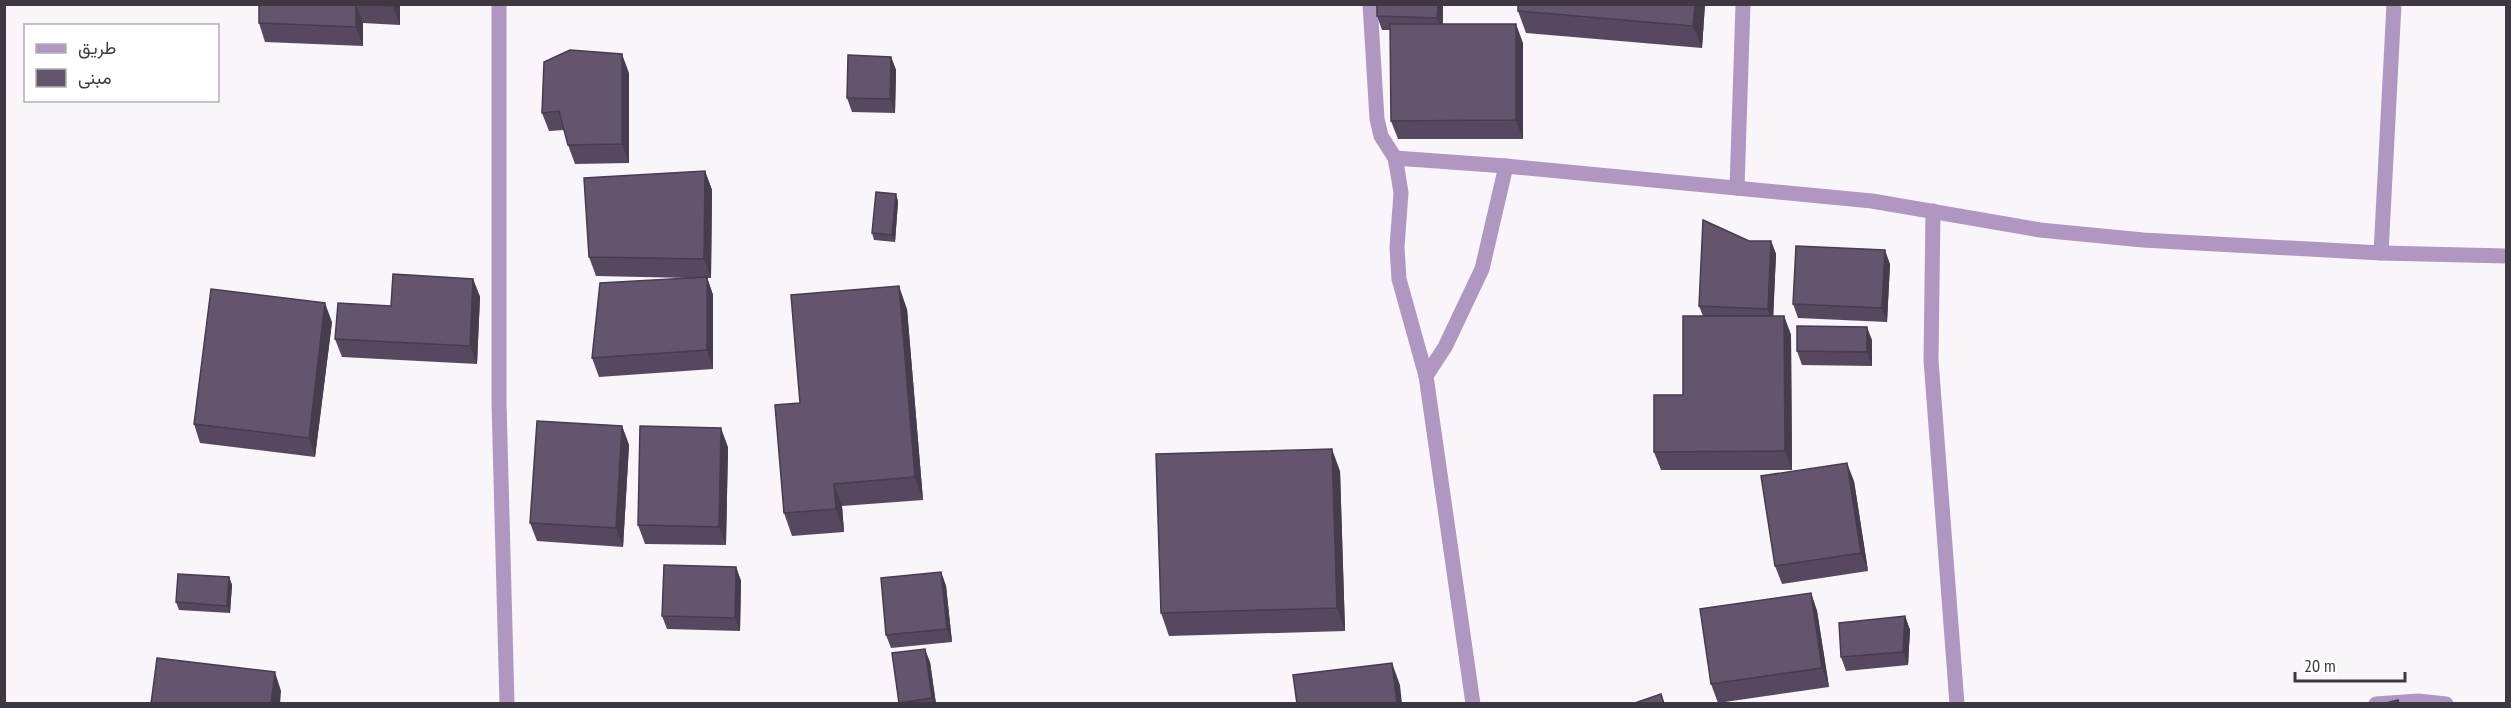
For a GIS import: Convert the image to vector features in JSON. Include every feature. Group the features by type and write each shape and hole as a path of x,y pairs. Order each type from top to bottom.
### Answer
{"street":[{"path":"499,4 499,402 507,704"},
{"path":"1370,4 1377,119 1381,136 1395,158 1401,193 1397,247 1399,279 1426,376 1473,704"},
{"path":"1737,188 1743,4"},
{"path":"2381,253 2394,4"},
{"path":"1395,158 1506,166 1872,201 2040,230 2143,240 2381,253 2506,256"},
{"path":"1426,376 1445,347 1482,269 1506,166"},
{"path":"1933,211 1931,360 1957,704"},
{"path":"2376,704 2418,701 2446,704"}],"building":[{"path":"259,4 356,4 356,27 259,23"},
{"path":"358,4 393,4 393,6"},
{"path":"1377,4 1438,4 1437,18 1377,16"},
{"path":"1518,4 1695,4 1693,26 1518,11"},
{"path":"1390,24 1516,24 1516,120 1391,121"},
{"path":"570,50 622,54 622,144 568,145 559,111 542,113 544,62"},
{"path":"848,55 891,57 890,99 847,98"},
{"path":"705,171 704,259 589,257 584,178"},
{"path":"876,192 896,194 892,235 872,233"},
{"path":"1703,220 1749,241 1771,241 1768,309 1699,306"},
{"path":"1796,246 1885,250 1882,308 1793,304"},
{"path":"393,274 473,279 470,346 335,339 338,303 391,306"},
{"path":"707,277 707,350 592,358 600,283"},
{"path":"899,286 915,477 834,484 836,509 784,513 775,405 800,403 791,295"},
{"path":"211,289 325,303 309,438 194,424"},
{"path":"1683,316 1784,316 1785,451 1654,452 1654,395 1683,395"},
{"path":"1797,326 1867,327 1867,352 1797,351"},
{"path":"537,421 622,426 616,528 530,523"},
{"path":"640,426 721,428 719,527 638,525"},
{"path":"1332,449 1337,608 1161,613 1156,454"},
{"path":"1847,463 1861,553 1775,566 1761,476"},
{"path":"664,565 736,567 735,618 662,616"},
{"path":"941,572 947,629 886,635 881,578"},
{"path":"178,574 229,577 227,606 176,602"},
{"path":"1811,593 1822,668 1711,684 1700,609"},
{"path":"1905,616 1903,652 1841,657 1839,623"},
{"path":"925,649 932,698 899,703 892,653"},
{"path":"157,658 275,672 271,704 151,704"},
{"path":"1392,663 1397,704 1297,704 1293,675"},
{"path":"1661,694 1664,704 1632,704"},
{"path":"2398,700 2399,704 2382,704"}]}
